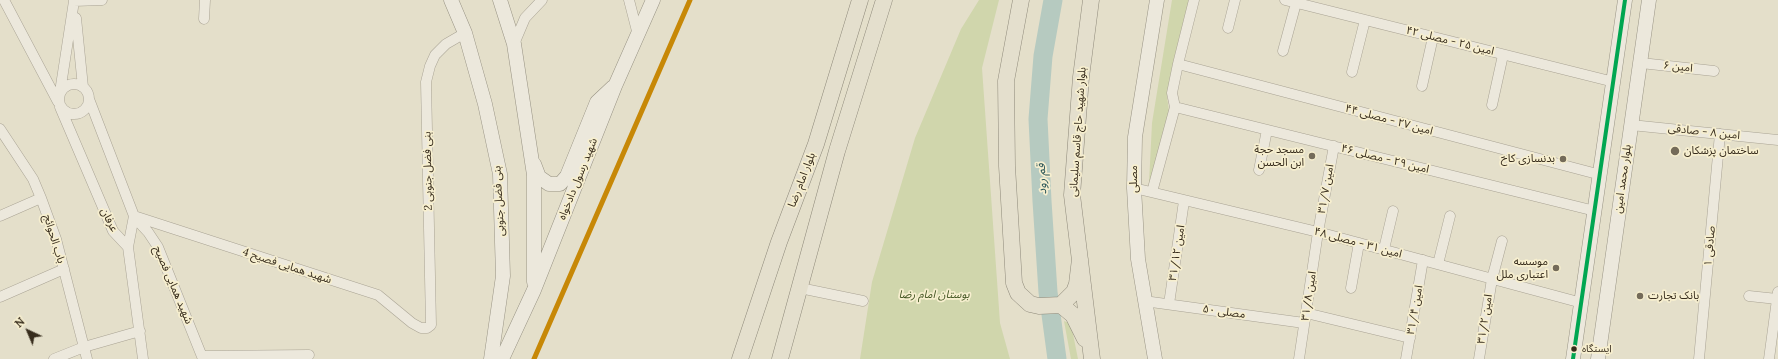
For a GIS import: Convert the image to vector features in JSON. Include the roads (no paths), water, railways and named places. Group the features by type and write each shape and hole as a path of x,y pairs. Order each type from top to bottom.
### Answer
{"main road":[{"name":"بنی فضل جنوبی","path":"451,0 464,33 485,104 500,174 502,276 491,359"},
{"path":"500,0 514,44 534,176 534,290"},
{"name":"شهید رسول دادخواه","path":"502,359 534,290 615,86 654,0"},
{"name":"بلوار امام رضا","path":"740,359 779,242 816,144 860,0"},
{"name":"بلوار امام رضا","path":"780,359 837,151 884,0"},
{"path":"1021,0 1006,80 1007,166 1014,283 1018,292 1030,304 1039,306 1061,305 1068,309 1077,322 1092,355"},
{"name":"بلوار شهید حاج قاسم سلیمانی","path":"1091,0 1081,77 1072,195 1092,355"},
{"name":"مصلی","path":"1155,359 1138,259 1134,188 1136,136 1158,0"},
{"name":"بلوار محمد امین","path":"1573,359 1601,175 1625,0"},
{"name":"بلوار محمد امین","path":"1598,359 1649,0"},
{"path":"532,160 539,177 549,184 560,184 567,176 597,102 615,86"},
{"path":"1608,122 1631,125"},
{"path":"1061,305 1074,292 1077,284 1080,259"}],"street":[{"name":"عرفان","path":"4,0 59,105 113,231 128,247"},
{"path":"74,1 102,0"},
{"path":"204,19 205,0"},
{"path":"514,44 525,18 542,0"},
{"path":"630,0 638,36"},
{"path":"1152,192 1175,107 1172,93 1194,0"},
{"path":"1228,28 1235,0"},
{"name":"امین ۲۵ - مصلی ۴۲","path":"1285,0 1614,82"},
{"path":"74,1 59,105 67,114 76,115 87,107 89,99"},
{"path":"74,1 83,87 134,216 128,247 143,359"},
{"path":"1282,51 1296,3"},
{"path":"1352,72 1365,20"},
{"name":"بنی فضل جنوبی 2","path":"431,325 426,82 430,66 435,55 446,44 464,33"},
{"path":"1422,86 1433,37"},
{"path":"1492,104 1503,54"},
{"name":"امین ۶","path":"1641,63 1714,71"},
{"name":"امین ۲۷ - مصلی ۴۴","path":"1178,64 1601,175"},
{"path":"60,92 64,88 73,84 83,87"},
{"name":"امین ۲۹ - مصلی ۴۶","path":"1175,107 1595,211"},
{"name":"امین ۸ - صادقی","path":"1631,125 1778,140"},
{"name":"باب الحوائج","path":"0,128 33,179 41,198 56,239 87,359"},
{"path":"1258,170 1267,130"},
{"name":"صادقی ۱","path":"1699,359 1720,134"},
{"name":"امین ۳۱/۷","path":"1318,232 1334,146"},
{"name":"امین ۳۱ - مصلی ۴۸","path":"1134,188 1359,242 1582,303"},
{"path":"0,216 41,198"},
{"name":"امین ۳۱/۱۲","path":"1169,304 1184,201"},
{"path":"1384,249 1393,212"},
{"name":"شهید همایی فصیح 4","path":"134,216 378,295 412,323 422,328 431,325"},
{"name":"شهید همایی فصیح","path":"134,216 148,232 158,247 203,358"},
{"path":"1438,264 1450,216"},
{"name":"امین ۳۱/۸","path":"1299,359 1318,232"},
{"name":"امین ۳۱/۲","path":"1479,359 1492,279 1502,241"},
{"path":"1351,288 1359,242"},
{"name":"امین ۳۱/۴","path":"1406,359 1423,260"},
{"path":"0,297 64,269"},
{"path":"800,288 863,301"},
{"path":"1749,296 1778,296 1775,334 1769,359"},
{"name":"مصلی ۵۰","path":"1144,301 1305,318 1410,338"},
{"path":"54,359 84,347 140,331"},
{"path":"203,358 308,355"}],"waterway":[{"name":"قم رود","path":"1053,0 1043,56 1038,119 1048,292 1057,359"}],"place":[{"name":"ساختمان پزشکان","path":"1675,151"},
{"name":"مسجد حجة ابن الحسن","path":"1312,156"},
{"name":"بدنسازی کاخ","path":"1563,159"},
{"name":"موسسه اعتباری ملل","path":"1556,268"},
{"name":"بانک تجارت","path":"1640,296"},
{"name":"ایستگاه","path":"1574,349"}],"park label":[{"name":"بوستان امام رضا","path":"934,295"}]}
